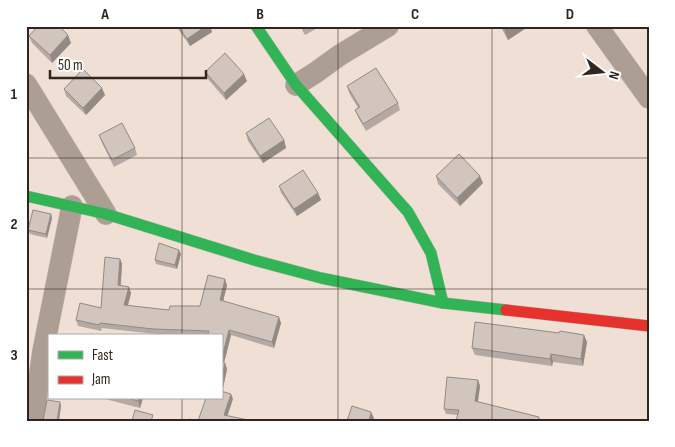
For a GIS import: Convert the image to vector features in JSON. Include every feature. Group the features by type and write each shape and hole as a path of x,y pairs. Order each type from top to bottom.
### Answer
{"street":[{"path":"256,26 296,85 408,212 431,253 443,303"},
{"path":"296,85 388,26"},
{"path":"597,26 649,98"},
{"path":"26,84 106,214"},
{"path":"26,196 106,214 254,260 321,278 443,303 649,326"},
{"path":"33,421 39,350 72,206"}],"building":[{"path":"38,26 59,26 68,35 50,55 29,36"},
{"path":"178,26 206,26 187,39"},
{"path":"225,53 244,74 224,93 205,72"},
{"path":"376,68 398,103 363,124 355,110 360,107 347,86"},
{"path":"83,69 102,88 83,108 64,89"},
{"path":"269,118 284,140 260,156 246,133"},
{"path":"122,123 135,148 112,160 99,135"},
{"path":"459,154 480,176 457,198 436,176"},
{"path":"303,170 318,193 294,209 279,186"},
{"path":"33,210 51,214 46,234 28,230"},
{"path":"159,243 179,250 175,265 155,260"},
{"path":"105,257 120,259 118,285 129,287 124,305 169,310 170,306 200,306 208,275 225,279 220,300 279,317 272,342 229,330 222,357 222,334 208,334 209,331 153,329 100,323 99,325 76,320 80,303 101,308"},
{"path":"475,322 584,335 581,359 551,354 550,359 472,348"},
{"path":"222,362 225,363 222,375"},
{"path":"447,377 478,380 475,401 539,417 538,421 456,421 459,410 444,409"},
{"path":"222,391 231,394 224,415 253,421 198,421 205,400 222,400"},
{"path":"47,400 60,402 57,421 43,421"},
{"path":"352,406 371,412 369,421 347,421"},
{"path":"135,410 153,415 151,421 132,421"}],"traffic: fast":[{"path":"256,26 296,85 408,212 431,253 443,303"},
{"path":"26,196 106,214 254,260 321,278 443,303 506,310"}],"traffic: jam":[{"path":"506,310 649,326"}]}
